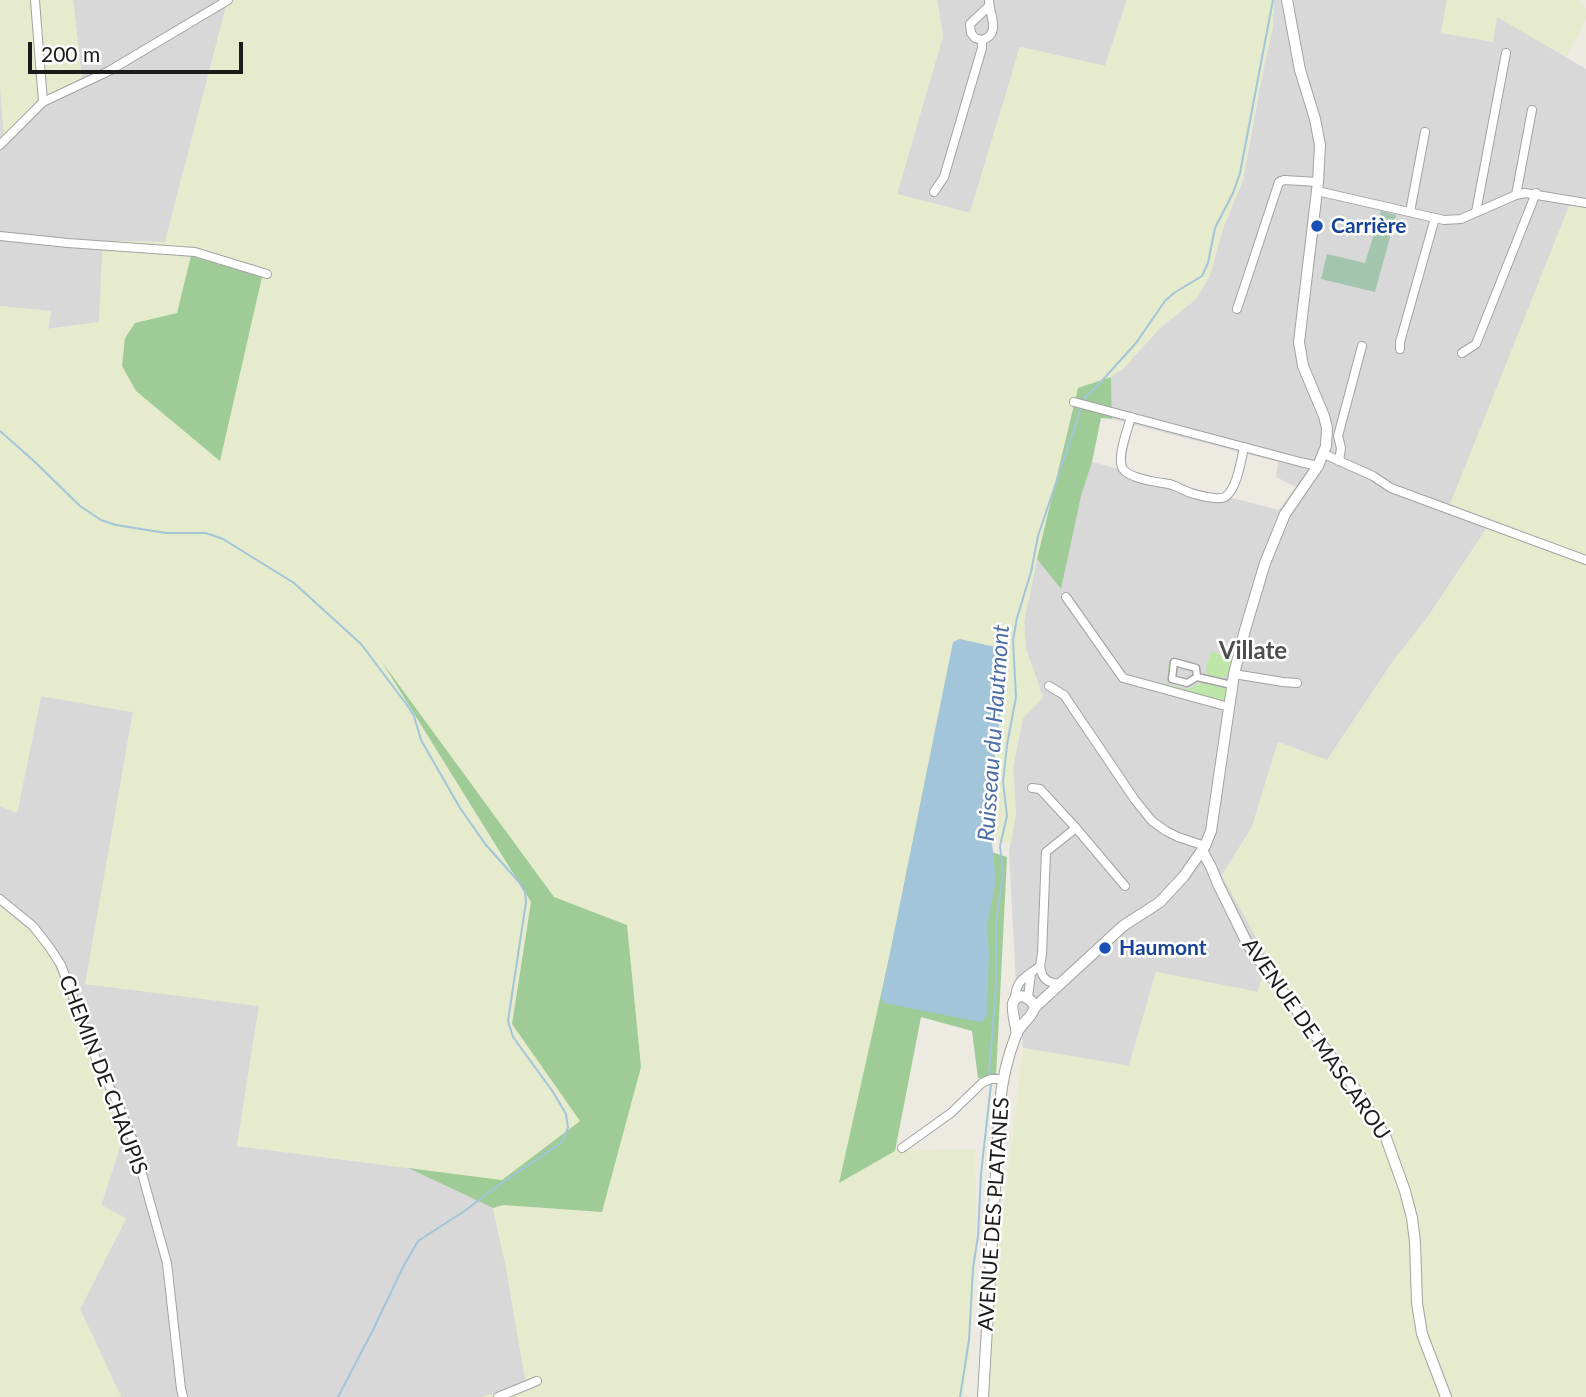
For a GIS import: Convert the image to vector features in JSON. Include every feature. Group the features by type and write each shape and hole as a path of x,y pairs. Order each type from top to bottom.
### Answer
{"street":[{"path":"35,0 43,102"},
{"path":"0,145 43,102 109,71 228,0"},
{"path":"1015,1000 1019,997 1031,1001 1049,994 1123,926 1160,902 1184,876 1203,849 1211,831 1234,674 1245,630 1270,551 1285,514 1324,454 1327,428 1303,366 1300,342 1320,158 1318,134 1300,70 1287,0"},
{"path":"989,3 992,34 982,40 975,38 971,33 972,21 989,3"},
{"path":"934,192 944,177 982,48 982,40"},
{"path":"1476,212 1506,53"},
{"path":"1516,195 1532,110"},
{"path":"1410,212 1426,132"},
{"path":"1237,309 1279,182 1284,180 1452,221 1525,192 1586,203"},
{"path":"1462,353 1476,344 1536,193"},
{"path":"1400,349 1435,218"},
{"path":"0,236 195,252 267,274"},
{"path":"1339,461 1341,448 1338,436 1362,346"},
{"path":"1074,402 1318,466"},
{"path":"1131,416 1120,460 1122,468 1129,474 1185,491 1220,499 1228,495 1233,489 1244,447"},
{"path":"1324,454 1373,476 1391,488 1586,560"},
{"path":"1066,597 1123,678 1229,707"},
{"path":"1198,677 1196,668 1174,662 1172,679 1187,683 1198,677 1233,685"},
{"path":"1234,674 1297,683"},
{"path":"1049,685 1064,695 1152,821 1203,849"},
{"path":"1032,788 1040,789 1125,886"},
{"path":"1061,984 1050,983 1044,979 1040,966 1046,852 1076,828"},
{"name":"AVENUE DE MASCAROU","path":"1203,849 1248,945 1359,1094 1386,1138 1412,1219 1417,1303 1422,1334 1446,1397"},
{"name":"CHEMIN DE CHAUPIS","path":"0,899 33,926 61,965 96,1059 117,1100 132,1138 167,1263 183,1397"},
{"path":"1031,973 1033,1014 1020,1018 1014,1014 1012,1008 1015,989 1017,985 1031,973 1040,966"},
{"name":"AVENUE DES PLATANES","path":"1014,1014 1017,1034"},
{"name":"AVENUE DES PLATANES","path":"983,1397 998,1123 1003,1079 1017,1034 1027,1018"},
{"path":"902,1148 951,1113 982,1083 990,1079 1003,1079"},
{"path":"498,1397 537,1381"}],"shaded area":[{"path":"73,0 234,0 226,7 165,242 103,241 99,322 48,329 51,312 0,306 0,80 4,135 36,104 82,78"},
{"path":"937,0 1127,0 1105,66 1020,47 970,213 897,194 943,36"},
{"path":"1274,0 1447,0 1441,33 1497,16 1586,69 1586,208 1570,204 1451,504 1493,519 1327,760 1278,742 1252,827 1222,875 1267,957 1258,992 1156,972 1129,1066 1023,1048 1016,985 1009,851 1016,813 1013,767 1023,718 1043,697 1026,649 1024,621 1037,559 1060,588 1081,495 1092,462 1279,510 1296,487 1276,477 1278,462 1112,419 1111,377 1160,328 1196,299 1210,275 1223,228 1243,180"},
{"path":"41,696 133,712 86,984 259,1006 237,1146 408,1168 493,1208 526,1384 482,1397 121,1397 80,1309 126,1219 101,1206 124,1134 92,1059 32,933 0,906 0,806 17,813"}],"green space":[{"path":"0,0 73,0 82,78 36,104 4,136 0,86"},
{"path":"234,0 937,0 943,36 897,194 970,213 1020,47 1105,66 1127,0 1274,0 1273,27 1243,180 1223,228 1210,275 1196,299 1160,328 1124,368 1111,377 1078,388 1024,621 1026,649 1043,698 1023,718 1013,767 1016,813 1011,843 919,828 839,1182 895,1151 975,1149 976,1257 969,1356 963,1397 482,1397 526,1383 493,1208 503,1205 602,1212 641,1067 627,925 554,897 389,673 531,903 512,1024 580,1121 502,1180 237,1146 259,1006 85,984 133,712 41,696 17,813 0,806 0,306 51,311 48,329 99,322 103,241 165,242 226,7"},
{"path":"1447,0 1579,0 1586,9 1586,19 1566,57 1497,17 1493,42 1441,33"},
{"path":"1570,204 1586,208 1586,1397 982,1397 1023,1048 1129,1066 1156,972 1258,992 1267,957 1222,876 1252,827 1278,742 1327,760 1492,520 1450,504"},
{"path":"1381,211 1396,215 1375,292 1321,279 1327,254 1365,263"},
{"path":"191,256 262,277 220,461 136,391 122,366 125,338 135,323 177,313"},
{"path":"1111,377 1112,419 1101,418 1061,589 1037,559 1078,388"},
{"path":"1211,652 1232,657 1229,677 1222,676 1221,679 1207,674"},
{"path":"1169,661 1168,685 1187,689 1203,683 1227,689 1224,702 1166,686"},
{"path":"382,662 554,897 627,925 641,1067 602,1212 503,1205 493,1208 408,1168 502,1180 580,1121 512,1024 531,902"},
{"path":"918,828 1007,857 996,1077 978,1078 972,1031 921,1017 895,1151 839,1183"},
{"path":"0,906 32,933 50,954 124,1134 101,1205 126,1218 80,1309 121,1397 0,1397"}],"water":[{"path":"960,639 1000,648 1003,654 1003,697 995,754 997,818 992,843 996,880 987,927 987,1015 980,1022 884,1003 881,997 953,642"}],"waterway":[{"name":"Ruisseau du Hautmont","path":"1084,400 1136,343 1165,301 1202,276 1208,263 1215,228 1240,173 1273,0"},
{"name":"Ruisseau du Hautmont","path":"989,1075 996,984 996,922 1003,873 1000,846 1007,816 1003,782 1016,697 1013,640 1038,536 1082,406"},
{"path":"0,431 80,506 101,520 166,533 206,533 223,539 294,583 361,644 407,705 414,716 421,740 460,808 525,892 526,902 508,1021 513,1037 566,1114 568,1128 562,1142 418,1241 338,1397"},
{"name":"Ruisseau du Hautmont","path":"960,1397 969,1340 981,1174 991,1084"}],"place":[{"name":"Carrière","path":"1317,226"},
{"name":"Haumont","path":"1105,948"}],"district":[{"name":"Villate","path":"1253,651"}]}
